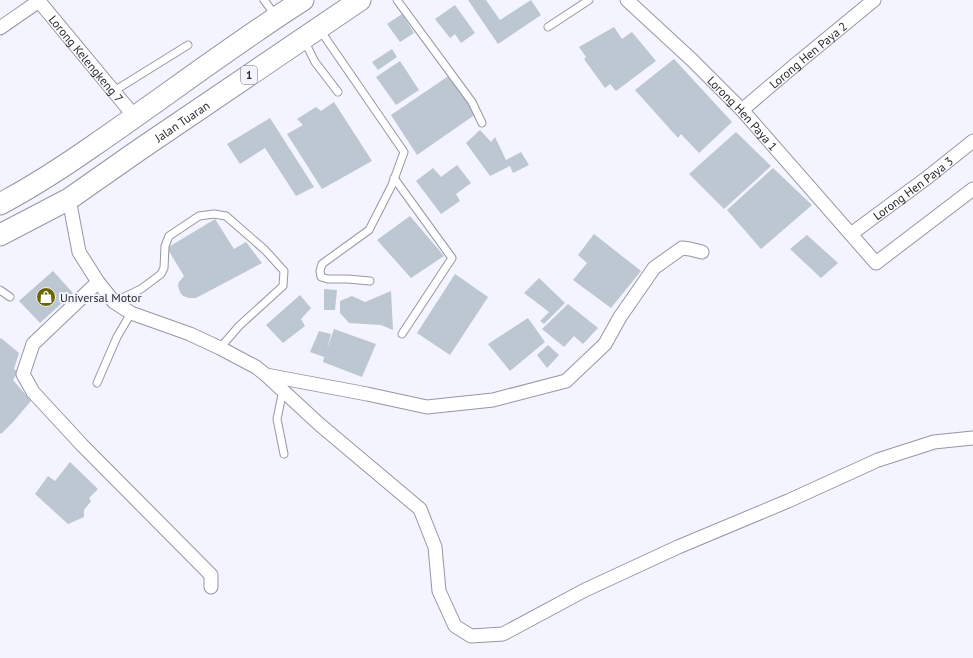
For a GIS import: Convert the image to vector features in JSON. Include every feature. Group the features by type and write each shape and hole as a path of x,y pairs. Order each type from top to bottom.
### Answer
{"main road":[{"path":"0,204 71,161 303,0"},
{"name":"Jalan Tuaran","path":"0,235 69,199 360,0"}],"street":[{"name":"Lorong Hen Paya 1","path":"627,0 692,60 742,110 876,263 973,189"},
{"name":"Lorong Hen Paya 2","path":"742,110 874,0"},
{"path":"0,28 38,1"},
{"name":"Lorong Kelengkeng 7","path":"38,1 135,117"},
{"name":"Lorong Hen Paya 3","path":"851,234 928,177 973,141"},
{"path":"69,199 79,252 98,282 114,302 131,313 190,334 256,367 319,424 420,509 435,547 440,591 455,626 472,636 503,634 592,586 678,547 788,501 878,460 934,442 973,438"},
{"path":"266,375 427,407 493,400 566,381 605,344 620,317 654,268 682,248 702,252"},
{"path":"98,282 33,344 23,374 33,392 77,440 211,575 211,587"}],"lane":[{"path":"264,0 277,17"},
{"path":"397,0 472,102 482,123"},
{"path":"548,27 589,0"},
{"path":"311,33 315,62 338,92"},
{"path":"311,33 404,152 392,185 369,230 322,264 320,271 321,277 328,279 370,281"},
{"path":"114,91 188,45"},
{"path":"394,178 452,258 402,334"},
{"path":"114,302 141,289 161,274 164,268 165,246 169,236 199,216 214,214 226,216 265,250 284,271 283,286 239,326 220,348"},
{"path":"0,290 10,297"},
{"path":"97,383 117,337 131,313"},
{"path":"283,390 277,419 284,454"}],"building":[{"path":"468,0 486,0 500,20 531,0 541,15 498,44"},
{"path":"455,5 475,33 461,43 455,34 450,38 435,19"},
{"path":"402,14 414,33 400,42 387,24"},
{"path":"614,27 622,39 632,32 656,61 616,91 610,84 605,88 584,59 586,57 579,47"},
{"path":"392,49 397,57 378,70 372,62"},
{"path":"674,59 732,122 699,153 681,134 678,138 635,90"},
{"path":"400,61 419,90 396,105 376,77"},
{"path":"450,75 476,114 417,155 391,115"},
{"path":"334,102 372,161 322,189 287,134 303,125 297,119 316,107 321,111"},
{"path":"270,118 314,187 296,196 265,148 240,164 227,144"},
{"path":"480,130 491,142 495,137 506,160 521,152 529,165 513,173 510,166 490,176 466,143"},
{"path":"736,132 771,166 724,209 689,174"},
{"path":"457,165 471,183 456,194 460,201 441,214 416,181 433,168 441,177"},
{"path":"773,168 812,205 761,249 727,210"},
{"path":"410,216 444,256 411,278 377,240"},
{"path":"215,219 234,249 246,242 262,263 196,298 183,296 178,286 179,282 184,276 167,248"},
{"path":"594,234 641,271 611,308 573,280 587,263 578,255"},
{"path":"807,235 838,263 821,278 790,249"},
{"name":"Universal Motor","path":"53,271 73,293 40,323 19,301"},
{"path":"455,274 488,297 450,355 417,333"},
{"path":"539,278 565,303 544,324 540,321 549,312 524,293"},
{"path":"324,289 337,290 335,310 324,310"},
{"path":"391,291 393,330 381,325 349,323 340,313 340,301 352,296 365,302"},
{"path":"300,295 311,308 301,319 305,326 283,343 266,325"},
{"path":"568,304 598,328 583,344 574,336 564,347 542,329"},
{"path":"528,318 545,342 510,371 488,344"},
{"path":"334,329 376,344 362,377 323,362 324,357 310,352 319,331 331,334 327,349"},
{"path":"1,338 19,353 14,369 18,372 13,380 31,401 1,434 0,339"},
{"path":"548,345 559,355 547,368 537,355"},
{"path":"70,462 98,489 89,498 91,501 84,510 84,517 68,524 35,494 48,476 55,481"}],"place":[{"name":"Universal Motor","path":"46,297"}]}
